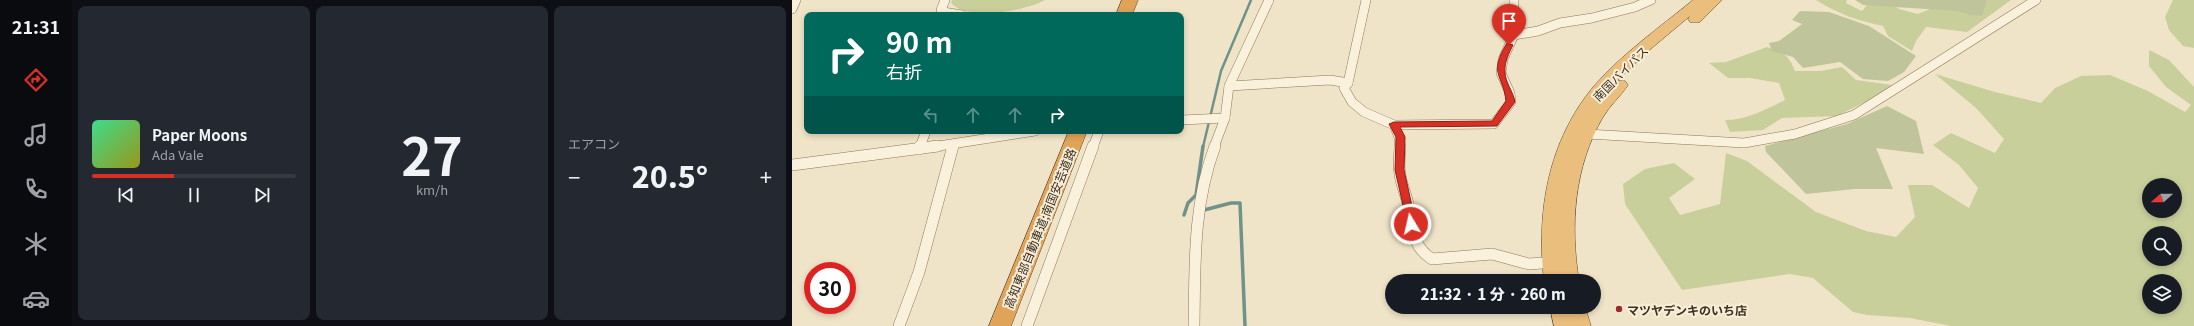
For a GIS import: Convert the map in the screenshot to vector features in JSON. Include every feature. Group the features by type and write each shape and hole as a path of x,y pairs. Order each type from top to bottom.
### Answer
{"highway":[{"path":"1125,12 1130,0"},
{"name":"南国バイパス","path":"1565,274 1558,262 1549,228 1552,201 1570,136 1590,103 1611,80 1701,0"},
{"name":"南国バイパス","path":"1555,274 1566,197 1571,176 1587,134 1598,112 1623,81 1716,0"},
{"name":"高知東部自動車道;南国安芸道路","path":"1000,326 1077,134"},
{"path":"1561,314 1564,326"},
{"path":"1577,314 1580,326"}],"street":[{"path":"792,9 796,0"},
{"path":"943,12 941,10 945,0"},
{"path":"1194,326 1196,226 1209,162 1225,118 1229,86 1269,0"},
{"path":"1366,0 1348,83 1344,88 1347,98 1353,104 1384,122 1394,124 1494,124 1511,102 1510,92 1501,73 1503,59 1514,35 1514,0"},
{"path":"1514,35 1538,32 1560,23 1636,7 1651,0"},
{"path":"1587,134 1744,143 1795,134 1854,115 2036,0"},
{"path":"1229,86 1330,80 1348,83"},
{"path":"1184,120 1225,118"},
{"path":"1394,124 1401,137 1400,170 1408,203 1413,235 1424,255 1432,259 1497,254 1529,264 1558,262"},
{"path":"919,149 925,134"},
{"path":"792,165 919,149 1016,134"},
{"path":"1027,326 1098,134"},
{"path":"899,326 919,272 954,144"}],"green space":[{"path":"952,0 1045,0 1025,8 997,12 970,12 951,3"},
{"path":"1816,0 1847,0 1846,3 1862,11 1870,1 1885,0 1899,9 1918,14 1935,7 1987,0 2011,0 1967,32 1926,27 1916,41 1912,51 1888,36 1883,26 1849,16"},
{"path":"1855,0 1987,0 1982,16 1970,15 1958,11 1863,5"},
{"path":"2173,0 2194,0 2194,48 2183,46 2169,30 2165,17"},
{"path":"1800,11 1829,12 1869,26 1916,56 1904,72 1888,81 1863,79 1840,62 1803,68 1793,57 1772,51 1769,43 1779,41 1802,24 1792,20"},
{"path":"1767,47 1785,55 1795,71 1821,71 1842,67 1856,80 1892,85 1881,94 1837,116 1782,118 1763,130 1730,132 1725,120 1733,120 1749,116 1785,100 1779,83 1750,78 1728,78 1709,63 1726,62"},
{"path":"2149,50 2169,60 2194,87 2194,326 1951,326 1910,318 1867,315 1853,312 1813,278 1790,274 1682,290 1625,204 1623,184 1645,169 1674,163 1695,179 1669,198 1680,215 1720,204 1726,153 1747,161 1816,212 1866,231 1896,237 1915,217 1908,185 1932,185 1969,208 1978,188 1959,165 1933,145 1951,133 1995,153 2004,139 1976,108 1935,74 1995,92 2041,103 2055,88 2081,76 2110,75 2148,91 2185,112 2191,105 2166,87 2149,66"},
{"path":"1887,106 1916,121 1924,154 1876,148 1893,189 1855,189 1806,194 1766,152 1765,146 1847,124"}],"waterway":[{"path":"1203,147 1221,71 1251,0"},
{"path":"1184,215 1188,203 1196,195 1203,146"},
{"path":"1204,210 1231,203 1240,203 1245,326"}],"place":[{"name":"マツヤデンキのいち店","path":"1619,309"}],"route":[{"path":"1411,224 1408,203 1402,184 1400,170 1399,158 1401,137 1394,124 1494,124 1511,102 1510,92 1501,73 1503,59 1509,45"}]}
